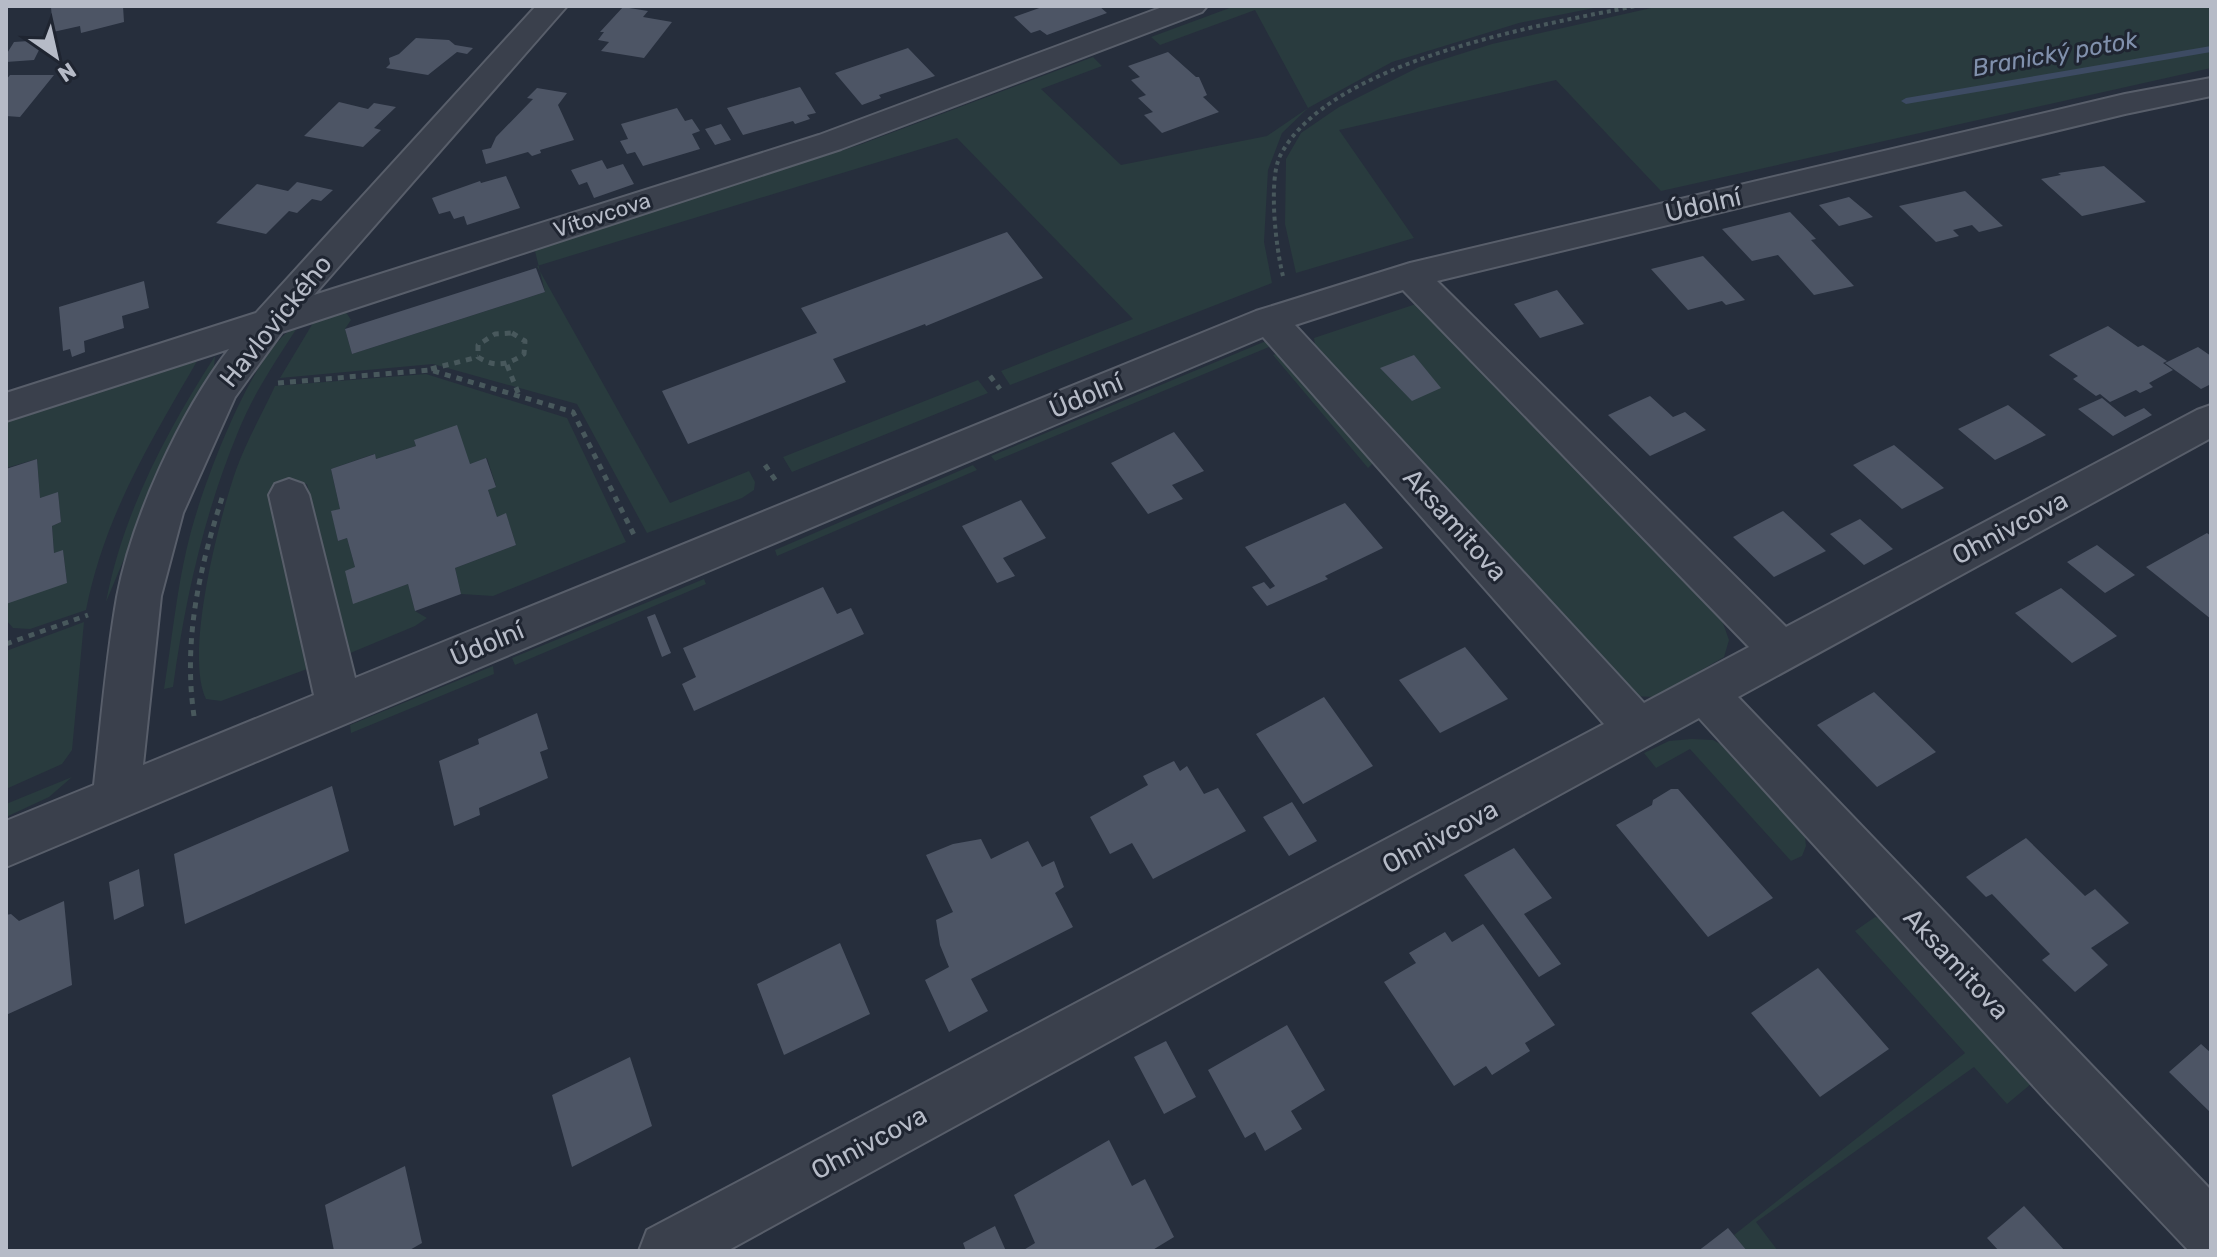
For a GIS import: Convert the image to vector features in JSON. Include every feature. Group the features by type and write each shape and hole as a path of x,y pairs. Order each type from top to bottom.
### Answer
{"street":[{"name":"Havlovického","path":"116,798 139,596 162,513 218,391 269,322 552,6"},
{"name":"Vítovcova","path":"6,407 830,142 1192,6"},
{"name":"Údolní","path":"6,844 1281,316 1410,275 1440,250 2211,87"},
{"path":"1410,275 1781,651"},
{"name":"Aksamitova","path":"1281,316 1639,730"},
{"name":"Ohnivcova","path":"668,1251 2211,420"},
{"path":"289,495 339,706"},
{"name":"Aksamitova","path":"1705,693 2056,1071 2211,1232"}],"path":[{"path":"1281,316 1275,243 1278,158 1294,132 1314,112 1380,75 1501,34 1636,6"},
{"path":"512,333 525,341 524,354 507,365 489,365 478,357 478,345 495,334 512,333"},
{"path":"269,384 430,370 478,357"},
{"path":"507,365 519,396"},
{"path":"430,370 573,412 654,575"},
{"path":"195,720 189,656 200,581 226,483"},
{"path":"6,644 96,612 93,623"}],"shaded area":[{"path":"1235,6 1604,6 1519,23 1392,62 1308,108 1255,10 1160,45 1151,37"},
{"path":"1660,6 2211,6 2211,68 1661,191 1556,80 1339,130 1414,238 1296,273 1285,224 1286,159 1301,133 1339,107 1419,67 1492,44"},
{"path":"1093,57 1102,66 1041,89 1121,165 1267,136 1308,108 1282,133 1268,170 1264,242 1272,283 1010,385 1001,371 1133,319 957,138 539,266 534,247 859,145"},
{"path":"540,271 670,503 749,471 755,482 754,490 742,498 647,533 577,404 433,364 280,378 316,318 344,309 351,320 345,329 352,354 545,292"},
{"path":"1419,303 1720,615 1729,640 1724,657 1655,697 1630,696 1317,359 1314,338"},
{"path":"299,325 251,404 226,463 197,558 173,687 164,689 184,562 210,474 235,412 266,356 283,336"},
{"path":"1266,341 1274,345 995,461 991,456"},
{"path":"1283,351 1378,458 1368,468 1273,355"},
{"path":"200,356 118,509 94,575 86,610 30,629 13,628 7,621 8,602 67,582 63,551 54,553 52,526 61,522 58,493 40,498 37,459 6,468 6,418"},
{"path":"215,356 214,367 168,454 106,602 123,537 148,474"},
{"path":"426,374 567,418 626,542 493,596 461,594 455,568 516,545 506,514 497,517 488,490 496,486 487,458 470,464 414,440 416,446 376,459 374,454 331,469 340,509 332,512 338,541 347,538 355,567 353,603 408,584 415,611 427,618 348,654 307,484 273,495 307,669 221,701 206,699 200,678 199,651 213,552 236,470 275,386"},
{"path":"978,380 988,393 792,472 783,457"},
{"path":"973,465 977,470 777,556 775,550"},
{"path":"704,579 706,584 515,665 512,658"},
{"path":"84,622 72,750 62,764 6,789 6,651"},
{"path":"493,666 494,674 351,733 350,725"},
{"path":"1713,740 1730,749 1804,828 1806,846 1802,856 1791,861 1690,749 1656,768 1644,753 1669,741"},
{"path":"72,777 49,797 6,817 6,804"},
{"path":"1875,917 1893,921 2032,1069 2031,1084 2007,1104 1974,1067 1756,1222 1778,1251 1746,1251 1734,1235 1965,1053 1855,931"}],"building":[{"path":"123,6 124,22 81,33 80,26 53,32 51,7"},
{"path":"1045,6 1099,6 1107,13 1047,35 1040,30 1031,33 1014,17"},
{"path":"623,7 648,11 643,17 672,22 644,58 601,51 609,42 598,40 604,32 600,32"},
{"path":"416,38 449,40 455,45 473,48 467,54 457,52 428,75 386,68 390,64 389,58 399,54"},
{"path":"44,40 34,60 6,62 6,55 14,42"},
{"path":"908,48 935,76 879,95 881,98 862,105 835,73"},
{"path":"1168,52 1199,77 1207,95 1203,97 1219,112 1162,133 1144,115 1153,112 1138,98 1146,95 1131,80 1140,77 1128,66"},
{"path":"10,75 54,75 20,117 6,116 6,80"},
{"path":"800,87 816,113 807,115 810,119 795,124 793,121 743,135 727,108"},
{"path":"537,88 567,93 558,105 574,140 540,150 541,153 532,156 528,152 486,164 482,150 491,148 496,137 533,99 527,98"},
{"path":"339,102 368,109 374,103 396,107 374,128 381,130 363,147 304,136"},
{"path":"677,108 685,121 692,119 700,131 692,134 700,149 643,166 635,152 627,154 620,141 628,139 621,124"},
{"path":"721,124 731,140 715,145 705,129"},
{"path":"602,160 607,169 623,164 634,184 594,198 587,182 579,185 571,170"},
{"path":"2104,166 2146,202 2082,216 2041,179 2061,175 2058,173"},
{"path":"506,176 520,208 467,225 464,216 454,219 450,211 439,214 432,198 480,181"},
{"path":"297,182 333,190 321,201 312,199 297,213 289,211 266,234 216,223 257,184 288,191"},
{"path":"1965,191 2003,226 1979,232 1972,225 1953,230 1959,236 1936,242 1899,206"},
{"path":"1849,197 1873,217 1839,226 1819,205"},
{"path":"1790,212 1816,239 1811,240 1854,286 1814,295 1778,255 1752,261 1722,229"},
{"path":"1007,232 1043,278 926,326 833,359 846,382 688,444 662,391 817,333 801,308"},
{"path":"1703,256 1745,300 1726,305 1722,301 1688,310 1651,269"},
{"path":"536,268 545,292 352,354 345,329"},
{"path":"144,281 149,308 122,316 124,328 84,341 85,352 72,357 70,349 63,351 59,307"},
{"path":"1557,290 1584,324 1540,338 1514,304"},
{"path":"2108,326 2138,347 2143,345 2167,361 2163,363 2173,370 2149,383 2153,387 2140,393 2136,390 2110,402 2073,379 2078,376 2049,355"},
{"path":"2198,347 2211,356 2211,384 2201,389 2165,363"},
{"path":"1414,355 1441,388 1412,401 1380,368"},
{"path":"1650,396 1673,417 1685,412 1706,430 1650,456 1608,415"},
{"path":"2102,398 2125,417 2144,408 2152,415 2113,436 2078,409"},
{"path":"2008,405 2046,435 1995,460 1958,429"},
{"path":"457,425 470,464 486,458 496,487 488,490 497,517 506,513 516,545 455,568 461,594 415,611 408,584 353,604 345,571 355,567 347,538 338,541 331,511 340,509 331,469 375,454 376,459 416,446 414,440"},
{"path":"1174,432 1204,471 1172,485 1183,499 1148,514 1111,463"},
{"path":"1894,445 1944,488 1902,509 1853,465"},
{"path":"37,459 40,498 58,492 61,522 52,526 54,553 63,550 67,583 6,604 6,469"},
{"path":"1021,500 1046,538 1003,558 1015,576 997,583 962,526"},
{"path":"1345,503 1383,548 1325,576 1328,579 1267,606 1252,587 1264,582 1270,589 1275,586 1245,547"},
{"path":"1783,511 1826,551 1774,577 1733,537"},
{"path":"1860,519 1893,549 1864,565 1830,534"},
{"path":"2207,533 2211,536 2211,619 2146,567"},
{"path":"2097,545 2135,575 2105,593 2067,562"},
{"path":"823,587 837,614 851,608 864,634 694,711 682,684 696,677 683,648"},
{"path":"2061,588 2117,636 2072,663 2015,613"},
{"path":"655,614 671,653 662,657 647,617"},
{"path":"1465,647 1508,699 1440,733 1399,680"},
{"path":"1874,692 1936,752 1877,787 1817,725"},
{"path":"1324,697 1373,766 1303,804 1256,734"},
{"path":"537,713 548,749 540,752 548,778 479,808 480,815 454,826 439,761 479,744 478,739"},
{"path":"1174,761 1180,771 1187,766 1204,794 1218,788 1246,831 1153,879 1132,843 1110,854 1090,817 1148,785 1143,776"},
{"path":"332,786 349,851 185,924 174,854"},
{"path":"1671,789 1678,789 1773,898 1708,937 1616,825 1652,805 1653,800"},
{"path":"1292,802 1317,841 1289,856 1263,817"},
{"path":"2026,838 2085,896 2095,889 2129,923 2091,948 2108,965 2075,992 2042,960 2050,954 1992,894 1986,897 1966,877"},
{"path":"981,839 991,859 1028,841 1042,867 1054,861 1064,887 1055,893 1073,927 971,979 988,1011 949,1032 925,980 949,967 940,945 936,920 953,912 926,855 953,844"},
{"path":"1514,848 1552,898 1524,914 1561,964 1539,977 1464,875"},
{"path":"139,869 144,906 114,920 109,882"},
{"path":"64,901 72,985 6,1015 6,915 11,914 19,921"},
{"path":"1483,924 1555,1025 1525,1043 1530,1051 1492,1075 1486,1066 1454,1086 1384,982 1416,963 1409,953 1445,932 1452,942"},
{"path":"840,943 870,1014 784,1055 757,984"},
{"path":"1818,968 1889,1049 1820,1097 1751,1013"},
{"path":"1287,1025 1325,1090 1291,1111 1302,1129 1265,1151 1255,1132 1245,1138 1208,1070"},
{"path":"1166,1041 1196,1097 1164,1114 1134,1057"},
{"path":"2201,1044 2211,1053 2211,1113 2169,1072"},
{"path":"630,1057 652,1126 572,1167 552,1095"},
{"path":"1109,1140 1132,1186 1145,1179 1174,1237 1151,1251 1022,1251 1035,1243 1014,1195"},
{"path":"405,1166 422,1243 408,1251 334,1251 325,1205"},
{"path":"2024,1206 2065,1251 1999,1251 1987,1238"},
{"path":"995,1226 1006,1251 966,1251 963,1243"},
{"path":"1728,1228 1747,1251 1698,1251 1706,1245"}],"waterway":[{"name":"Branický potok","path":"1906,101 2211,49"}]}
